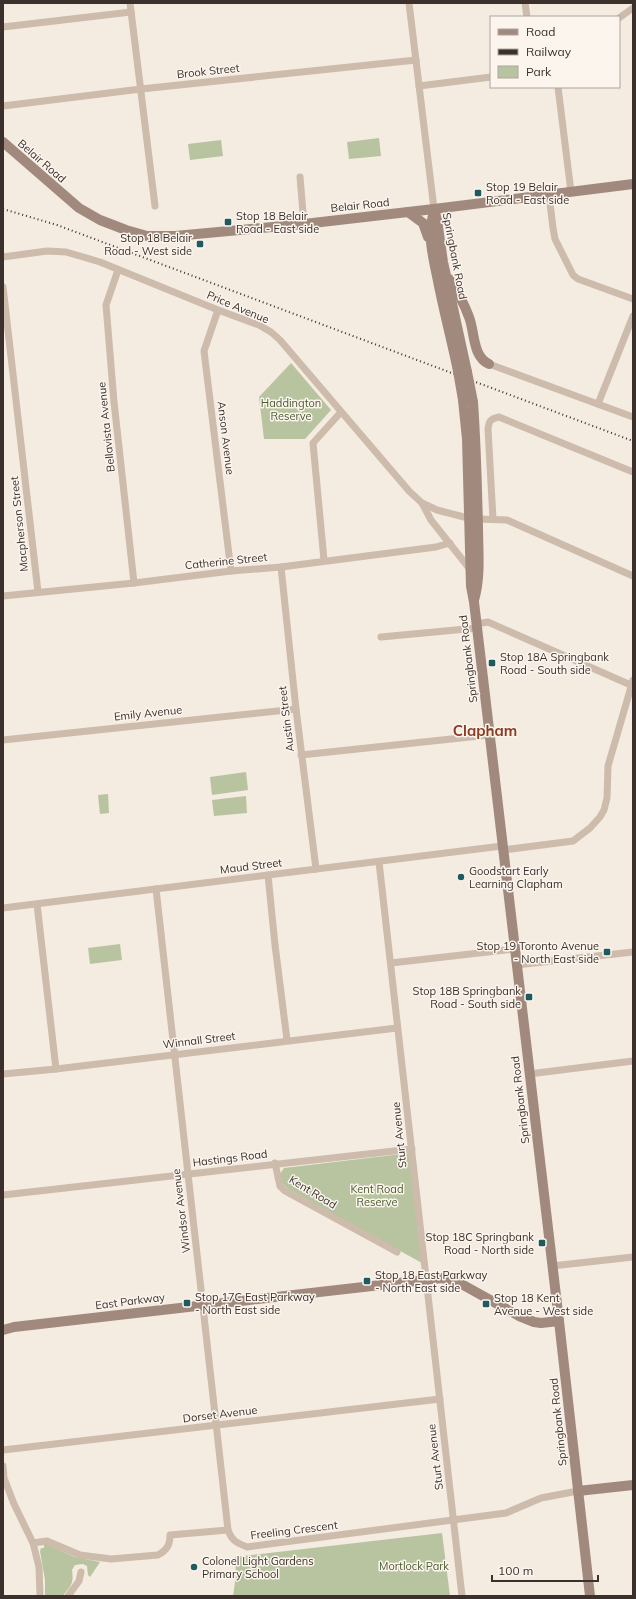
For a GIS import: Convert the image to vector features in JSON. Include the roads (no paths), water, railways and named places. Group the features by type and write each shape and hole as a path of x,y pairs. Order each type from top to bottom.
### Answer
{"main road":[{"name":"Belair Road","path":"3,142 79,208 100,220 147,236 175,236 304,224 633,184"},
{"name":"Belair Road","path":"605,187 633,178"},
{"name":"Springbank Road","path":"434,209 431,221 432,246 443,305 463,372 468,401 467,439 478,585 474,602"},
{"name":"Springbank Road","path":"434,209 446,275 463,352 463,372"},
{"path":"408,212 423,224 432,246"},
{"path":"446,275 458,292 467,312 474,340 480,356 489,364"},
{"path":"463,352 474,340"},
{"name":"Springbank Road","path":"473,519 469,568 470,586 477,626 590,1596"},
{"path":"426,1279 442,1278 452,1280 519,1316 534,1322 541,1323 559,1321"},
{"name":"East Parkway","path":"3,1330 14,1327 426,1279"},
{"path":"578,1491 633,1485"}],"street":[{"path":"130,3 155,206"},
{"path":"409,3 434,209"},
{"path":"525,3 527,16"},
{"path":"620,17 633,8"},
{"path":"3,27 131,12"},
{"name":"Brook Street","path":"3,106 141,89 416,60"},
{"path":"419,86 490,77"},
{"path":"558,88 571,192"},
{"path":"300,178 304,224"},
{"path":"550,195 553,228 556,239 573,275 578,279 633,299"},
{"name":"Price Avenue","path":"3,257 47,251 66,252 100,262 259,325 280,340 409,491 422,503 437,510 473,519 507,520 633,576"},
{"name":"Bellavista Avenue","path":"118,270 106,305 114,402 134,583"},
{"name":"Macpherson Street","path":"3,287 38,592"},
{"name":"Anson Avenue","path":"218,310 204,351 231,571"},
{"path":"598,404 633,316"},
{"path":"489,364 633,417"},
{"path":"324,560 313,444 341,412"},
{"path":"493,519 488,429 491,419 498,417 633,472"},
{"name":"Price Avenue","path":"422,503 431,520 469,568"},
{"name":"Catherine Street","path":"3,596 134,583 231,571 281,567 324,560 436,547 450,543"},
{"name":"Austin Street","path":"281,567 301,755 316,869"},
{"path":"381,637 477,626 488,622 632,684"},
{"name":"Maud Street","path":"3,908 316,869 573,841 581,836 600,817 604,810 607,798 608,766 632,684"},
{"name":"Emily Avenue","path":"3,740 296,708"},
{"path":"301,755 489,735"},
{"name":"Sturt Avenue","path":"379,862 462,1596"},
{"path":"268,875 287,1040"},
{"name":"Windsor Avenue","path":"156,889 228,1530"},
{"path":"37,904 56,1069"},
{"path":"391,963 514,949"},
{"path":"516,965 633,952"},
{"name":"Winnall Street","path":"3,1074 397,1028"},
{"path":"529,1074 633,1062"},
{"name":"Hastings Road","path":"3,1195 412,1149"},
{"name":"Kent Road","path":"275,1164 280,1186 285,1191 397,1252"},
{"path":"552,1266 633,1257"},
{"name":"Dorset Avenue","path":"3,1450 440,1399"},
{"path":"3,1466 4,1478 14,1504 33,1543 39,1567 40,1596"},
{"name":"Freeling Crescent","path":"228,1530 231,1538 236,1543 247,1547 506,1513 541,1498 578,1491"},
{"path":"33,1543 47,1541 80,1555 112,1560 158,1555 164,1552 168,1547 170,1535 228,1530"},
{"path":"68,1596 79,1581 81,1572"}],"railway":[{"path":"3,209 57,225 633,441"}],"place":[{"name":"Stop 19 Belair Road - East side","path":"478,193"},
{"name":"Stop 18 Belair Road - East side","path":"228,222"},
{"name":"Stop 18 Belair Road - West side","path":"200,244"},
{"name":"Stop 18A Springbank Road - South side","path":"492,663"},
{"name":"Goodstart Early Learning Clapham","path":"461,877"},
{"name":"Stop 19 Toronto Avenue - North East side","path":"607,952"},
{"name":"Stop 18B Springbank Road - South side","path":"529,997"},
{"name":"Stop 18C Springbank Road - North side","path":"542,1243"},
{"name":"Stop 18 East Parkway - North East side","path":"367,1281"},
{"name":"Stop 17C East Parkway - North East side","path":"187,1303"},
{"name":"Stop 18 Kent Avenue - West side","path":"486,1304"},
{"name":"Colonel Light Gardens Primary School","path":"194,1567"}],"district":[{"name":"Clapham","path":"485,730"}],"park label":[{"name":"Haddington Reserve","path":"291,409"},
{"name":"Kent Road Reserve","path":"377,1195"},
{"name":"Mortlock Park","path":"414,1566"}]}
